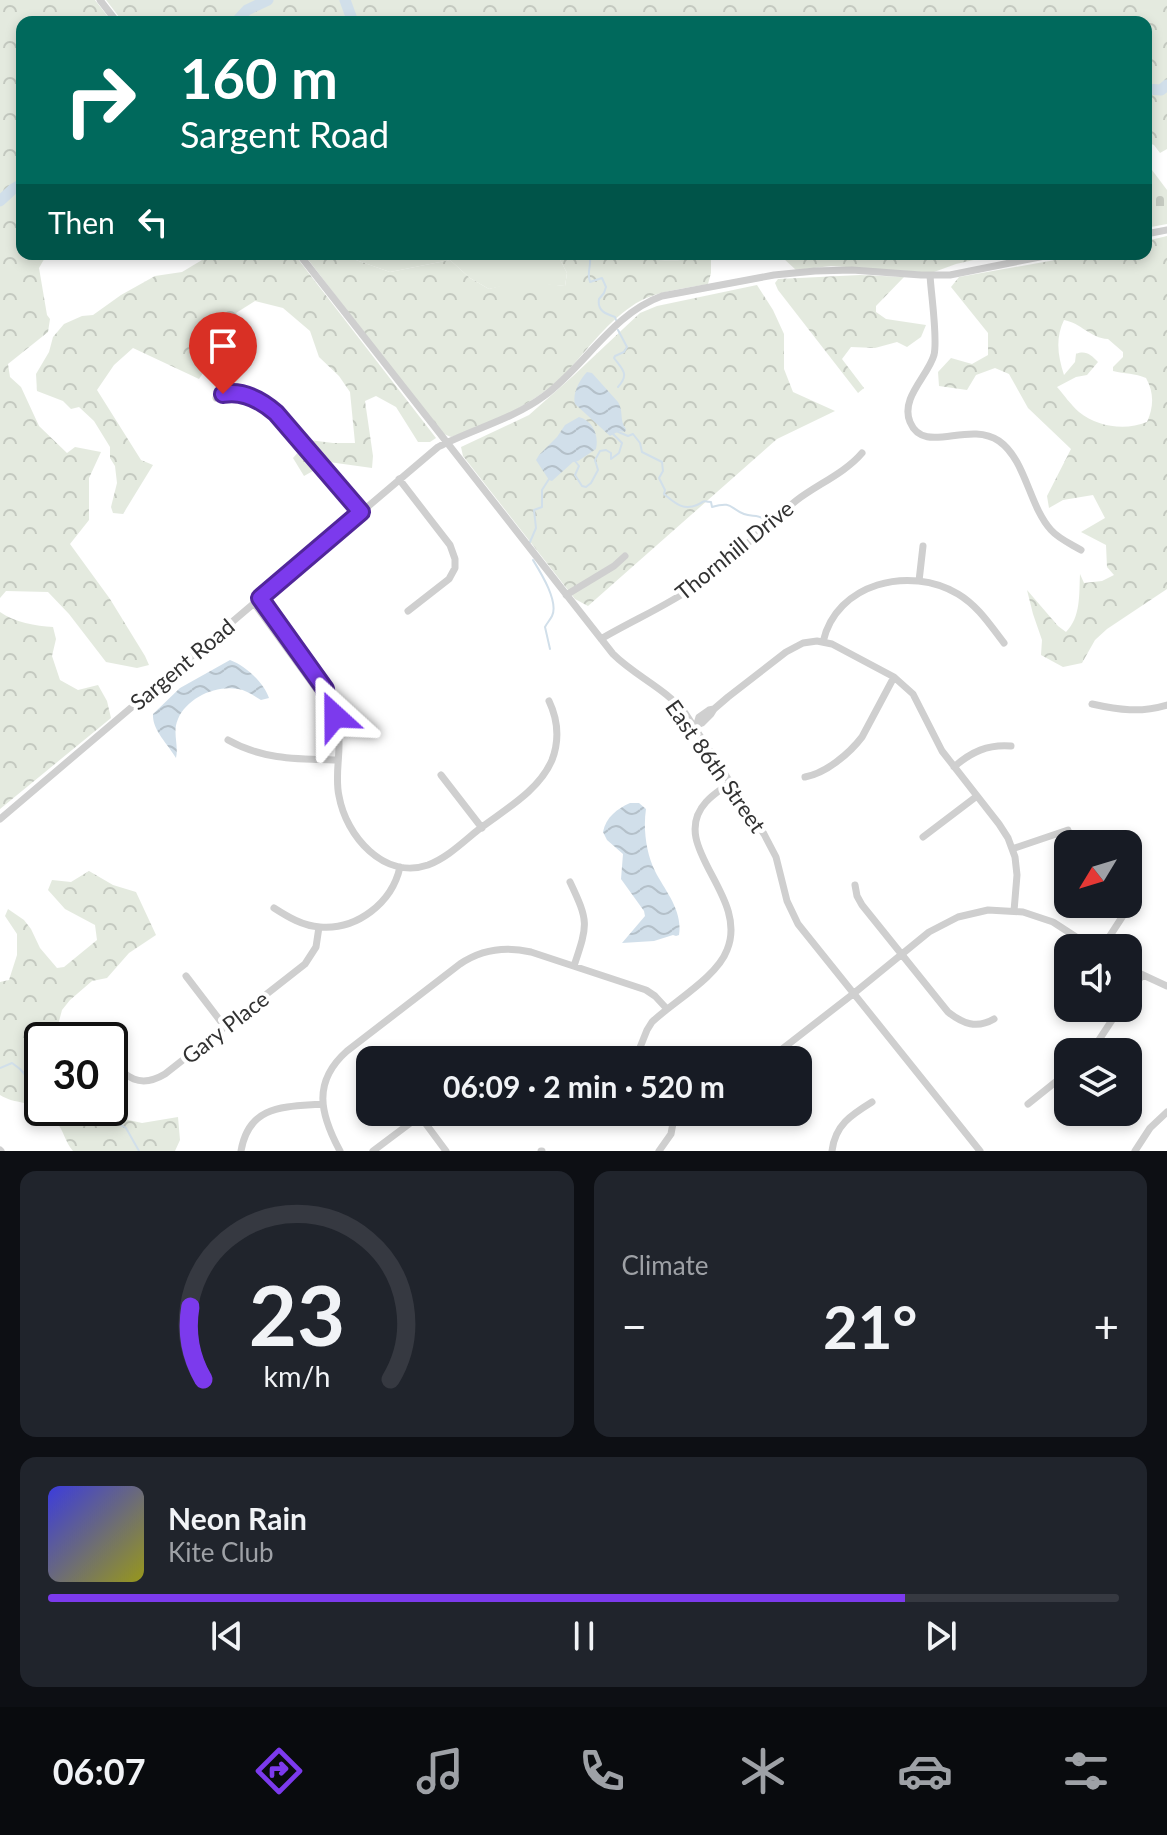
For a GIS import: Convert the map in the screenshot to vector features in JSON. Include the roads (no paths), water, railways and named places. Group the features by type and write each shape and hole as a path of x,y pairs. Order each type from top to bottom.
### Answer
{"street":[{"path":"100,0 112,16"},
{"name":"East 86th Street","path":"304,260 601,639 625,666 671,698 695,725 772,849 787,901 798,924 980,1151"},
{"name":"Sargent Road","path":"0,819 438,447 541,398 625,317 643,304 662,296 808,271 955,274 1025,260"},
{"path":"930,275 934,355 910,400 910,423 917,432 931,439 978,433 1002,443 1014,459 1049,529 1081,550"},
{"path":"216,398 239,393 269,407 361,512"},
{"name":"Thornhill Drive","path":"601,639 701,582 796,500 854,462 862,453"},
{"path":"399,479 450,545 455,559 454,570 448,580 408,611"},
{"path":"919,581 923,546"},
{"path":"566,595 625,556"},
{"path":"823,642 831,618 853,597 888,582 919,581 943,586 966,599 1004,643"},
{"path":"257,600 325,689 338,728 339,796 352,830 376,856 400,867 421,867 437,861 532,788 547,770 556,746 557,730 549,701"},
{"path":"695,725 699,717 714,709 788,650 803,643 823,642 841,648 894,677 913,694 939,746 999,824 1012,849 1017,875 1014,911"},
{"path":"805,777 823,771 856,744 894,677"},
{"path":"1092,704 1131,711 1167,705"},
{"path":"228,740 257,754 338,760"},
{"path":"954,767 986,747 1011,746"},
{"path":"441,775 482,828"},
{"path":"641,1046 652,1022 715,969 729,945 732,929 730,912 698,848 694,832 697,816 704,804 730,783"},
{"path":"923,837 977,796"},
{"path":"1012,849 1054,835"},
{"path":"274,908 290,918 319,927 341,926 370,914 381,903 395,884 400,867"},
{"path":"570,882 585,919 584,934 574,966"},
{"path":"855,885 862,905 946,1010 957,1019 975,1025 994,1019"},
{"path":"786,1046 929,932 953,919 988,910 1014,911 1045,919 1070,934"},
{"name":"Gary Place","path":"128,1077 149,1081 165,1074 225,1027 305,964 316,947 319,927"},
{"path":"340,1151 327,1126 323,1104 331,1070 343,1055 470,958 490,950 512,948 531,952 646,990 654,994 667,1009"},
{"path":"1142,975 1167,986"},
{"path":"186,976 225,1027"},
{"path":"1028,1104 1054,1083"},
{"path":"832,1151 835,1135 844,1121 872,1102"},
{"path":"241,1151 250,1126 265,1113 280,1107 323,1104"},
{"path":"1135,1151 1150,1128 1167,1112"},
{"path":"373,1151 407,1126"},
{"path":"430,1126 446,1151"},
{"path":"659,1151 671,1134 672,1126"}],"water":[{"path":"587,372 592,373 618,402 625,432 619,431 610,436 575,404 577,387"},
{"path":"579,417 594,429 596,449 573,462 552,481 549,480 536,460 565,425"},
{"path":"230,660 254,676 269,698 261,700 244,691 229,688 211,691 195,699 182,712 176,724 176,758 158,731 153,714 180,688"},
{"path":"630,803 639,803 646,809 645,832 649,856 676,909 679,935 654,941 622,943 645,916 621,879 623,854 607,840 603,832 613,814"}],"waterway":[{"path":"242,16 268,0"},
{"path":"345,0 351,16"},
{"path":"1152,89 1161,90 1167,85"},
{"path":"0,201 16,187"},
{"path":"590,260 590,282 602,278 606,287 599,299 599,306 616,320"},
{"path":"618,330 627,347 614,358 624,375 618,387"},
{"path":"616,431 628,436 633,434 642,452 662,462 663,471 659,478 664,494 676,503 683,507 704,501 711,502 712,507 727,505 744,514 761,517 764,523"},
{"path":"575,461 579,466 575,475 586,487 598,470 595,460 600,451 611,453 611,459 619,453 622,443 612,433"},
{"path":"530,542 536,528 534,510 542,507 542,490 549,479"},
{"path":"533,560 553,603 554,610 545,627 550,649"},
{"path":"0,1068 12,1063 24,1074"},
{"path":"122,1126 139,1151"}]}
